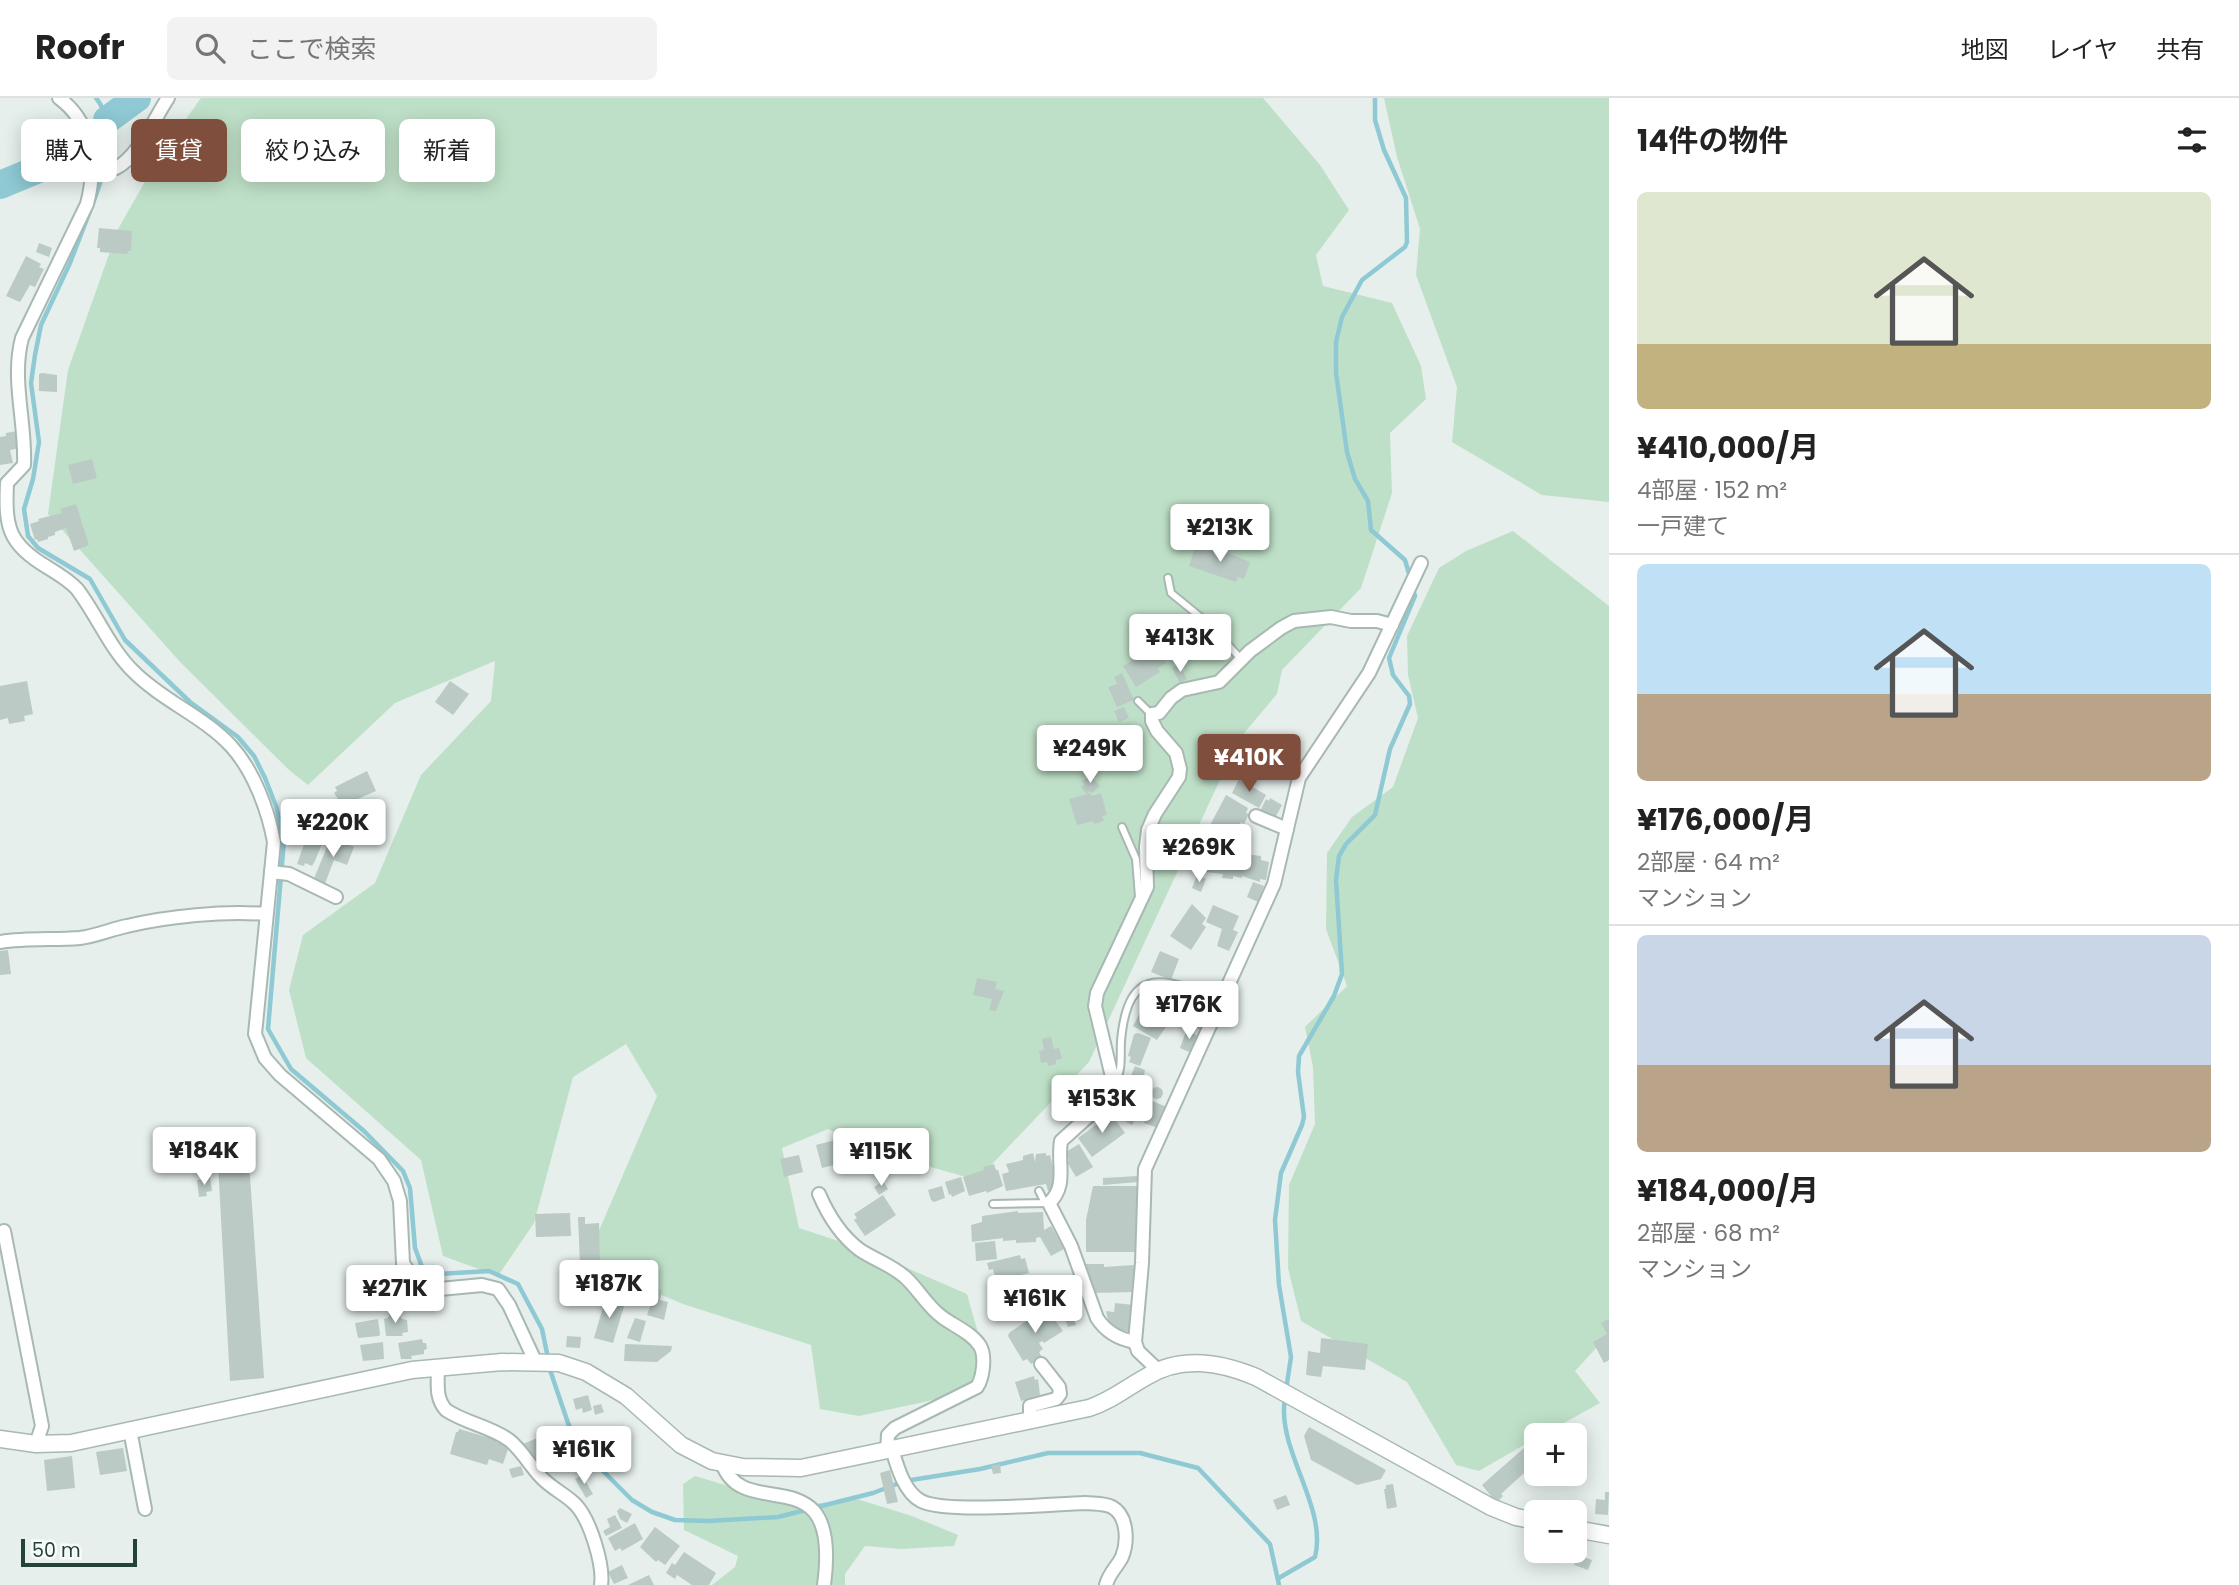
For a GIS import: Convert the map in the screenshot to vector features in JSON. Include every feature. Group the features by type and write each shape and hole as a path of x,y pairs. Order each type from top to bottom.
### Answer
{"street":[{"path":"59,98 76,112 80,119"},
{"path":"117,167 129,159 168,98"},
{"path":"92,182 87,204 20,345 18,383 25,447 24,466 4,485 6,512 17,544 31,558 75,587 131,670 155,692 204,724 230,746 247,768 271,826 274,842 255,1034 265,1058 279,1075 379,1159 394,1181 400,1201 403,1263 414,1280 426,1288 482,1285 498,1289 547,1363"},
{"path":"1158,1370 1138,1351 1135,1342 1142,1263 1144,1169 1274,884 1298,778 1369,673 1421,563"},
{"path":"1135,1342 1115,1336 1097,1318 1071,1245 1049,1203 1061,1184 1061,1141 1103,1103 1114,1085 1095,1006 1097,993 1147,887 1148,830 1155,814 1176,783 1180,769 1172,747 1154,726 1152,714 1159,713 1171,698 1182,690 1219,682 1241,659 1272,634 1294,621 1331,617 1392,625"},
{"path":"1256,816 1287,829"},
{"path":"271,872 289,874 336,897"},
{"path":"0,942 81,938 163,920 249,912 266,914"},
{"path":"818,1195 833,1222 859,1249 906,1278 931,1308 975,1340 984,1354 977,1387 895,1428 888,1435 890,1450 910,1491 920,1501 938,1506 1093,1503 1114,1508 1124,1525 1126,1544 1106,1585"},
{"path":"4,1231 42,1426 36,1444"},
{"path":"0,1439 36,1444 71,1443 412,1370 502,1362 547,1363 586,1372 626,1396 681,1445 712,1461 743,1467 801,1468 1107,1402 1158,1370 1175,1364 1210,1363 1236,1369 1285,1392 1491,1507 1524,1519"},
{"path":"1030,1420 1030,1406 1056,1399 1060,1394 1059,1387 1041,1364"},
{"path":"438,1367 437,1392 441,1405 446,1410 510,1441 547,1483 576,1505 586,1519 595,1545 601,1585"},
{"path":"130,1430 145,1509"},
{"path":"722,1463 730,1479 737,1484 750,1490 797,1499 818,1517 828,1544 824,1585"},
{"path":"1587,1530 1609,1535"}],"lane":[{"path":"1168,578 1171,593 1209,624 1241,659"},
{"path":"1138,701 1152,714"},
{"path":"1122,827 1136,859 1139,879 1137,906"},
{"path":"1114,1085 1122,1069 1120,1054 1124,1016 1128,1005 1144,985 1150,981 1169,981 1221,1001"},
{"path":"1039,1191 1044,1201 1049,1203"},
{"path":"993,1204 1049,1203"}],"green space":[{"path":"201,98 1263,98 1320,165 1349,210 1316,255 1323,286 1392,303 1421,366 1426,399 1390,433 1392,493 1361,588 1282,670 1277,694 1239,739 1089,1062 977,1180 880,1153 828,1129 782,1148 799,1228 863,1249 967,1294 984,1354 970,1392 859,1416 820,1409 811,1345 683,1304 585,1263 657,1096 626,1044 573,1077 534,1223 498,1276 443,1256 421,1160 306,1058 289,990 303,935 375,883 421,775 491,701 495,661 395,703 308,785 289,770 181,663 48,514 68,370 118,229 145,182 227,182 227,119 186,119"},
{"path":"1384,98 1609,98 1609,502 1542,495 1452,442 1457,387 1416,275 1420,229 1397,157"},
{"path":"1513,531 1609,606 1609,1334 1575,1371 1600,1403 1564,1423 1524,1423 1524,1445 1479,1471 1456,1465 1407,1382 1301,1321 1288,1268 1289,1185 1315,1124 1313,1067 1305,1027 1347,986 1326,929 1327,853 1352,817 1393,787 1418,718 1408,675 1407,636 1439,568 1466,551"},
{"path":"695,1476 796,1506 857,1499 912,1516 958,1535 954,1546 900,1549 865,1546 845,1574 845,1585 712,1585 735,1567 738,1556 684,1530 683,1484"}],"building":[{"path":"99,228 132,231 131,251 127,254 100,252 100,248 97,248"},
{"path":"39,243 52,248 49,257 36,252"},
{"path":"26,256 41,264 39,267 44,269 35,287 30,285 20,302 6,296"},
{"path":"39,374 57,375 57,392 39,391"},
{"path":"17,431 21,448 10,450 13,463 0,465 0,437"},
{"path":"92,459 97,478 73,484 68,465"},
{"path":"76,504 89,545 74,551 66,528 55,532 55,535 48,539 38,542 35,540 30,524 39,521 38,519 62,513 60,509"},
{"path":"1210,546 1250,562 1244,579 1238,577 1236,582 1189,566 1195,548 1209,550"},
{"path":"1156,646 1166,663 1158,668 1160,672 1136,687 1123,666"},
{"path":"1179,664 1187,679 1180,683 1172,668"},
{"path":"1122,673 1134,700 1117,707 1108,687 1117,684 1114,677"},
{"path":"27,681 33,714 24,716 25,721 9,724 8,718 0,720 0,686"},
{"path":"450,681 469,694 453,715 435,702"},
{"path":"1124,707 1129,718 1119,722 1114,711"},
{"path":"367,771 376,791 344,808 334,793 337,791 335,787"},
{"path":"1090,775 1100,786 1087,794 1081,787 1085,784 1082,782"},
{"path":"1239,779 1266,795 1259,808 1232,793"},
{"path":"1091,793 1091,796 1101,793 1107,815 1102,816 1104,821 1077,825 1069,799"},
{"path":"1226,795 1248,808 1246,813 1249,814 1244,824 1241,822 1231,842 1208,829"},
{"path":"1270,798 1282,805 1274,820 1260,811 1266,799 1269,801"},
{"path":"313,819 329,826 312,866 305,863 304,866 297,864"},
{"path":"331,837 354,847 347,865 334,860 324,886 313,881"},
{"path":"1211,845 1246,850 1245,854 1261,856 1261,860 1269,862 1266,880 1260,879 1260,882 1242,876 1222,878 1223,874 1206,872"},
{"path":"1197,875 1206,879 1201,892 1192,888"},
{"path":"1253,882 1264,886 1258,902 1247,897"},
{"path":"1192,904 1206,918 1202,924 1206,927 1191,950 1170,936"},
{"path":"1213,905 1239,916 1233,930 1238,932 1229,951 1217,946 1222,929 1206,922"},
{"path":"8,950 11,974 0,975 0,951"},
{"path":"1160,951 1179,959 1171,980 1151,972"},
{"path":"977,978 997,982 995,989 1004,991 996,1011 989,1010 992,999 973,995"},
{"path":"1173,986 1195,998 1187,1012 1158,997 1163,988 1171,991"},
{"path":"1150,995 1176,1009 1157,1040 1133,1026"},
{"path":"1196,1007 1210,1011 1202,1030 1189,1025"},
{"path":"1187,1029 1200,1038 1189,1052 1180,1048"},
{"path":"1134,1034 1151,1038 1140,1066 1129,1062 1131,1057 1128,1056"},
{"path":"1051,1037 1054,1049 1059,1048 1062,1059 1048,1066 1047,1062 1041,1063 1039,1051 1044,1050 1042,1039"},
{"path":"1135,1066 1145,1070 1144,1075 1147,1078 1142,1089 1127,1085"},
{"path":"1157,1087 1163,1093 1157,1099 1151,1093"},
{"path":"1126,1090 1146,1101 1132,1125 1112,1114"},
{"path":"1152,1101 1167,1107 1158,1128 1144,1123"},
{"path":"1111,1114 1125,1133 1092,1157 1078,1138"},
{"path":"851,1136 857,1159 822,1168 816,1145"},
{"path":"1079,1144 1093,1167 1076,1177 1067,1162 1066,1152"},
{"path":"1033,1153 1035,1162 1036,1154 1050,1155 1055,1189 1048,1191 1046,1184 1006,1191 1002,1174 1009,1172 1006,1164 1023,1160 1023,1156"},
{"path":"799,1155 803,1172 784,1177 780,1159"},
{"path":"249,1162 264,1378 230,1381 218,1164"},
{"path":"994,1164 1003,1186 987,1193 986,1191 969,1196 963,1177"},
{"path":"1138,1176 1138,1182 1103,1185 1103,1178"},
{"path":"961,1177 965,1191 952,1197 945,1182"},
{"path":"210,1178 212,1191 206,1192 207,1196 199,1197 197,1180"},
{"path":"883,1181 888,1189 879,1195 874,1187"},
{"path":"942,1186 945,1198 934,1202 928,1190"},
{"path":"1093,1186 1138,1186 1138,1252 1086,1252 1086,1220"},
{"path":"883,1195 896,1215 865,1236 854,1220 857,1218 854,1214"},
{"path":"1018,1211 1043,1212 1044,1230 1051,1226 1064,1249 1051,1256 1040,1237 1036,1238 1036,1242 1016,1243 1016,1240 1003,1241 1003,1238 972,1242 971,1225 982,1222 982,1216"},
{"path":"570,1213 571,1236 536,1237 535,1214"},
{"path":"578,1217 585,1217 585,1224 599,1223 600,1264 580,1265"},
{"path":"995,1241 997,1259 976,1261 975,1243"},
{"path":"1020,1255 1021,1259 1025,1258 1029,1273 996,1281 993,1269 989,1270 987,1263"},
{"path":"1081,1264 1104,1264 1104,1267 1134,1265 1135,1292 1092,1293 1089,1277 1087,1278"},
{"path":"622,1274 655,1282 654,1288 662,1290 660,1300 668,1302 664,1320 647,1315 651,1304 619,1296 621,1288 618,1287"},
{"path":"598,1275 604,1276 599,1300 594,1299"},
{"path":"606,1297 625,1303 613,1343 594,1338"},
{"path":"1064,1297 1070,1308 1056,1316 1049,1305"},
{"path":"1115,1303 1134,1305 1131,1332 1114,1330 1109,1324 1106,1311 1114,1312"},
{"path":"1043,1304 1063,1331 1044,1343 1039,1343 1043,1349 1039,1352 1042,1357 1031,1364 1027,1359 1023,1361 1008,1336 1028,1320 1030,1323 1035,1320 1033,1317 1037,1315 1034,1310"},
{"path":"395,1310 402,1319 407,1320 408,1332 402,1333 403,1336 386,1336 384,1319 389,1317 389,1311"},
{"path":"1073,1316 1076,1325 1068,1327 1065,1318"},
{"path":"635,1318 646,1321 640,1342 627,1338"},
{"path":"378,1319 379,1336 358,1338 355,1323"},
{"path":"1609,1319 1609,1360 1604,1363 1593,1342 1607,1334 1601,1323"},
{"path":"567,1336 581,1337 580,1348 566,1347"},
{"path":"1321,1338 1368,1344 1365,1370 1323,1366 1321,1377 1306,1375 1308,1351 1320,1353"},
{"path":"422,1339 427,1349 424,1354 411,1356 412,1359 401,1359 398,1343"},
{"path":"383,1342 384,1359 363,1361 360,1345"},
{"path":"625,1344 672,1346 671,1351 657,1362 624,1361"},
{"path":"1034,1376 1035,1380 1038,1379 1040,1395 1021,1401 1015,1382"},
{"path":"588,1395 592,1410 583,1413 582,1408 576,1410 573,1399"},
{"path":"601,1404 604,1412 595,1415 593,1406"},
{"path":"1309,1427 1386,1470 1381,1479 1357,1485 1311,1460 1304,1436"},
{"path":"459,1429 509,1446 503,1464 489,1459 487,1465 450,1454"},
{"path":"547,1434 555,1450 532,1461 523,1444"},
{"path":"123,1448 127,1471 100,1475 96,1452"},
{"path":"1524,1448 1524,1473 1501,1494 1503,1496 1497,1502 1482,1485"},
{"path":"554,1455 556,1460 547,1464 545,1459"},
{"path":"72,1456 75,1488 47,1491 44,1460"},
{"path":"1000,1464 1001,1473 993,1474 991,1466"},
{"path":"521,1466 524,1475 512,1478 509,1469"},
{"path":"890,1470 898,1502 887,1504 880,1473"},
{"path":"582,1475 593,1494 586,1498 575,1479"},
{"path":"1393,1484 1397,1507 1387,1509 1384,1489 1386,1485"},
{"path":"1605,1492 1609,1492 1608,1515 1595,1514 1596,1499 1605,1500"},
{"path":"1286,1495 1290,1505 1277,1510 1273,1500"},
{"path":"620,1508 632,1514 627,1523 620,1519 617,1511"},
{"path":"615,1515 622,1528 606,1536 603,1531 610,1527 607,1519"},
{"path":"635,1523 643,1539 622,1551 620,1548 615,1551 608,1538"},
{"path":"655,1527 680,1546 665,1565 658,1560 656,1562 640,1547"},
{"path":"684,1552 716,1573 709,1585 692,1585 677,1575 675,1579 666,1573"},
{"path":"1587,1558 1592,1560 1588,1570 1574,1565 1587,1563"},
{"path":"622,1565 628,1578 614,1584 608,1572"},
{"path":"649,1575 654,1585 628,1585"}],"waterway":[{"path":"93,203 107,155 104,113 96,98"},
{"path":"108,119 137,98"},
{"path":"1375,98 1375,120 1384,150 1406,198 1407,242 1405,247 1362,280 1342,317 1336,342 1336,373 1347,452 1355,479 1368,501 1371,530 1405,560 1410,577"},
{"path":"0,185 21,176"},
{"path":"90,211 70,263 41,325 35,355 31,383 39,442 33,479 24,509 28,536 38,548 90,579 125,640 190,702 238,737 254,756 276,806 284,840 268,1029 291,1069 364,1131 403,1171 410,1188 415,1248 422,1267 438,1274 489,1271 518,1284 542,1329 548,1358"},
{"path":"1286,1390 1291,1357 1279,1285 1275,1220 1281,1173 1304,1117 1298,1072 1299,1056 1334,996 1342,974 1336,880 1339,856 1346,844 1375,815 1390,749 1410,704 1409,696 1393,675 1389,658 1415,596 1413,589"},
{"path":"549,1367 568,1423 580,1448 632,1500 652,1512 675,1520 778,1517 873,1493 905,1481 980,1469 1048,1453 1140,1453 1198,1468 1270,1544 1279,1585"},
{"path":"1279,1578 1315,1557 1317,1538 1315,1518 1288,1438 1284,1418 1285,1399"}]}
